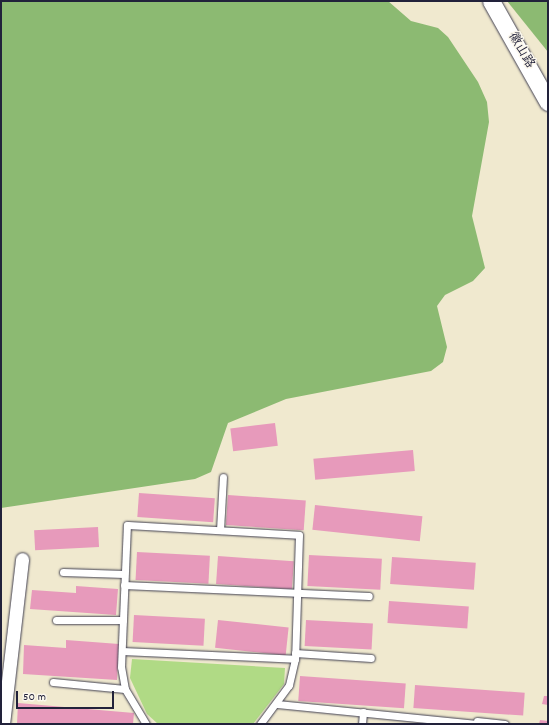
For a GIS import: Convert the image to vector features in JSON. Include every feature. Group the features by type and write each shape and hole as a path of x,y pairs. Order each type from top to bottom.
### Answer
{"street":[{"name":"徽山路","path":"491,1 548,102"},
{"path":"3,724 22,559"}],"lane":[{"path":"220,530 223,477"},
{"path":"146,724 124,689 122,651 124,574 128,525 299,535 295,656 289,685 277,704 260,724"},
{"path":"63,572 124,574"},
{"path":"124,584 297,595 369,596"},
{"path":"56,620 123,620"},
{"path":"122,651 372,658"},
{"path":"53,682 124,689"},
{"path":"277,704 477,723 506,724"},
{"path":"362,724 363,712"}],"green space":[{"path":"1,1 388,1 411,21 438,28 448,37 478,82 487,102 489,122 472,216 485,268 473,281 445,295 437,306 447,347 443,362 431,371 286,399 228,423 211,472 195,479 1,508"},
{"path":"507,1 548,1 548,52"},
{"path":"132,659 285,668 284,684 253,724 158,724 147,714 130,678"}],"building":[{"path":"275,423 278,446 233,451 230,428"},
{"path":"413,450 415,471 315,480 313,459"},
{"path":"139,493 215,498 213,522 137,517"},
{"path":"228,495 306,500 304,530 226,525"},
{"path":"315,505 422,516 420,541 312,530"},
{"path":"98,527 99,547 35,550 34,530"},
{"path":"137,552 210,556 208,584 136,580"},
{"path":"309,555 382,559 380,590 307,586"},
{"path":"218,556 294,561 292,589 216,584"},
{"path":"392,557 476,563 474,590 390,584"},
{"path":"76,586 118,589 116,615 30,609 32,590 76,593"},
{"path":"389,601 469,607 467,629 387,623"},
{"path":"134,615 205,619 203,646 133,642"},
{"path":"218,620 289,627 286,655 215,648"},
{"path":"306,620 373,624 372,649 305,646"},
{"path":"66,640 119,644 117,680 23,674 24,645 66,648"},
{"path":"300,676 406,683 404,708 298,701"},
{"path":"415,685 525,693 523,716 413,708"},
{"path":"544,696 548,696 548,705 542,704"},
{"path":"18,703 134,713 133,724 17,724"},
{"path":"540,720 548,721 548,724 539,724"}]}
